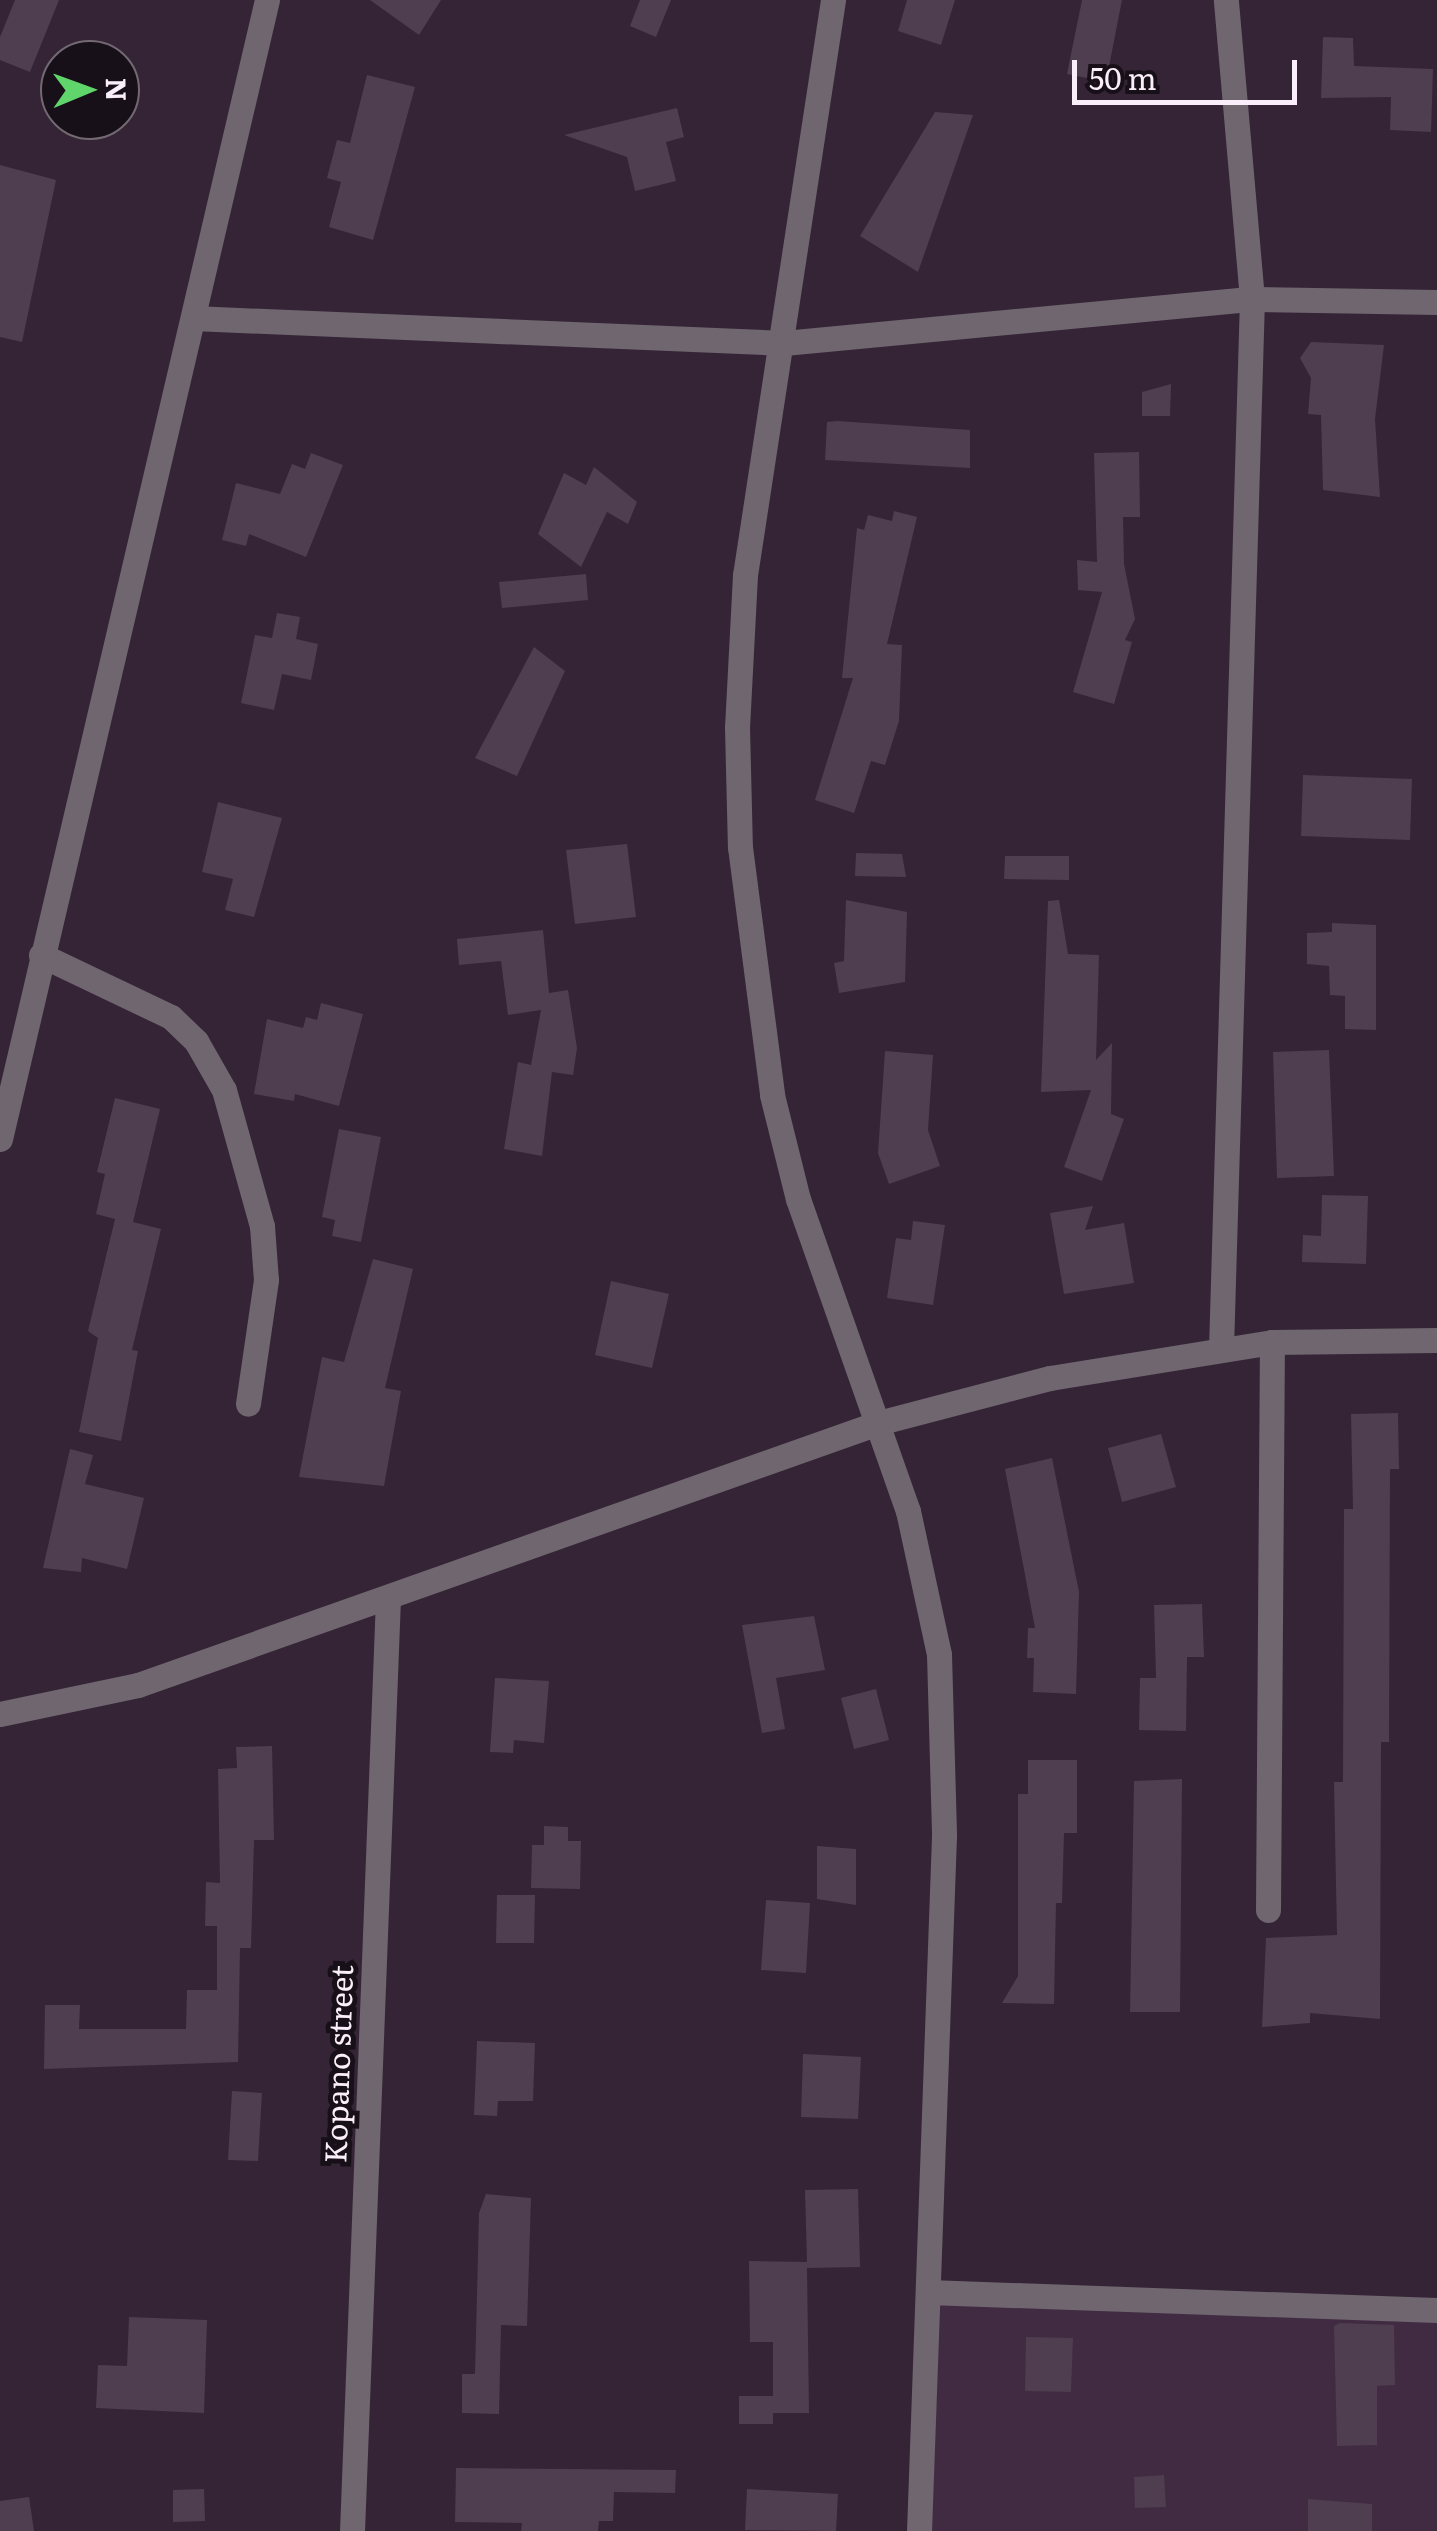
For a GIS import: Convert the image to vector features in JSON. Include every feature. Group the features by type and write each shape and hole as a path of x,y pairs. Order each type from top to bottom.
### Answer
{"street":[{"path":"0,1139 266,0"},
{"path":"833,0 784,343 744,575 737,728 740,847 772,1095 798,1199 912,1528 944,1709 919,2531"},
{"path":"1221,1349 1252,298 1226,0"},
{"path":"193,318 784,343 1252,298 1437,302"},
{"path":"41,954 171,1017 196,1040 224,1090 264,1244 265,1296 248,1404"},
{"path":"0,1714 138,1685 388,1600 878,1423 1050,1378 1272,1342 1437,1340"},
{"path":"1268,1910 1272,1342"},
{"name":"Kopano street","path":"352,2531 388,1600"},
{"path":"928,2292 1437,2310"}],"shaded area":[{"path":"928,2292 1437,2316 1437,2531 919,2531"}],"building":[{"path":"15,0 59,0 30,72 0,60 0,37"},
{"path":"370,0 441,0 419,35"},
{"path":"640,0 671,0 656,37 630,26"},
{"path":"907,0 955,0 941,45 898,31"},
{"path":"1082,0 1122,0 1106,82 1067,74"},
{"path":"1323,37 1353,38 1354,66 1433,69 1431,132 1390,130 1391,97 1321,98"},
{"path":"367,75 415,87 373,240 329,227 341,182 327,178 337,140 350,143"},
{"path":"677,108 684,137 666,142 676,181 635,191 627,157 564,135"},
{"path":"935,112 973,115 918,272 860,236"},
{"path":"0,165 56,180 22,342 0,337"},
{"path":"1311,342 1384,345 1375,419 1380,497 1323,490 1321,415 1308,414 1311,378 1300,358"},
{"path":"1171,384 1170,416 1142,416 1142,392"},
{"path":"827,422 970,430 970,468 825,460"},
{"path":"1139,452 1140,517 1123,517 1124,564 1135,619 1125,640 1132,642 1114,704 1073,692 1102,592 1078,590 1077,560 1097,562 1094,453"},
{"path":"311,453 343,465 306,557 249,534 246,546 222,540 236,483 280,494 292,464 305,469"},
{"path":"594,467 637,502 628,524 607,512 581,567 538,534 564,473 586,485"},
{"path":"894,511 917,517 887,644 902,645 899,721 885,765 871,761 854,813 815,800 853,678 842,678 857,528 864,530 868,515 892,521"},
{"path":"586,574 588,600 502,608 499,582"},
{"path":"277,613 300,617 296,639 318,644 311,680 282,674 274,710 241,703 255,635 272,638"},
{"path":"534,647 565,671 517,776 475,758"},
{"path":"1303,775 1412,779 1410,840 1301,836"},
{"path":"218,802 282,818 254,917 225,910 233,879 202,872"},
{"path":"627,844 636,917 575,924 566,850"},
{"path":"856,853 902,854 906,877 855,876"},
{"path":"1005,856 1069,856 1069,880 1004,879"},
{"path":"846,900 907,912 905,982 839,993 834,963 844,961"},
{"path":"1059,900 1068,954 1099,955 1096,1060 1112,1043 1111,1114 1124,1119 1102,1181 1064,1167 1091,1090 1041,1092 1048,901"},
{"path":"1332,923 1376,925 1376,1030 1345,1029 1345,996 1330,995 1329,966 1307,964 1307,933 1332,932"},
{"path":"543,930 549,993 568,990 577,1048 573,1075 552,1072 542,1156 504,1149 518,1062 531,1065 541,1010 508,1015 501,961 459,965 457,939"},
{"path":"321,1003 363,1014 339,1106 295,1094 294,1101 254,1094 267,1019 303,1028 306,1017 317,1020"},
{"path":"1329,1050 1334,1176 1277,1178 1273,1052"},
{"path":"885,1051 933,1055 928,1130 940,1166 889,1184 878,1153"},
{"path":"115,1098 160,1109 133,1222 161,1229 132,1350 138,1351 121,1441 79,1432 98,1338 88,1331 115,1219 96,1214 105,1174 97,1172"},
{"path":"339,1129 381,1137 361,1242 332,1236 335,1220 322,1217"},
{"path":"1322,1195 1368,1196 1366,1264 1302,1262 1303,1235 1321,1236"},
{"path":"1093,1206 1085,1230 1124,1223 1134,1283 1064,1294 1050,1213"},
{"path":"913,1221 945,1225 933,1305 887,1298 896,1238 911,1240"},
{"path":"373,1259 413,1269 385,1388 401,1391 384,1486 299,1477 322,1357 344,1362"},
{"path":"611,1281 669,1294 652,1368 595,1355"},
{"path":"1398,1413 1399,1469 1390,1469 1389,1742 1381,1742 1380,2019 1310,2013 1310,2023 1262,2027 1266,1938 1337,1935 1334,1782 1343,1782 1344,1509 1353,1509 1351,1414"},
{"path":"1161,1434 1176,1487 1122,1502 1108,1448"},
{"path":"70,1449 93,1455 85,1484 144,1498 127,1569 82,1558 81,1572 43,1568"},
{"path":"1052,1458 1079,1592 1076,1694 1033,1692 1034,1658 1027,1658 1028,1628 1035,1628 1005,1469"},
{"path":"1202,1604 1204,1657 1187,1657 1186,1731 1139,1730 1140,1678 1156,1678 1154,1605"},
{"path":"814,1616 825,1670 776,1678 785,1729 762,1733 742,1625"},
{"path":"495,1678 549,1681 544,1743 514,1740 513,1753 490,1752"},
{"path":"876,1689 889,1740 854,1749 841,1698"},
{"path":"272,1746 274,1840 254,1840 251,1948 240,1948 238,2062 44,2069 45,2005 80,2005 79,2029 186,2029 187,1990 217,1990 217,1926 205,1926 206,1882 220,1883 218,1769 237,1768 236,1747"},
{"path":"1028,1760 1077,1760 1077,1833 1064,1833 1062,1903 1056,1903 1054,2004 1002,2003 1018,1976 1018,1794 1028,1794"},
{"path":"1182,1779 1180,2012 1130,2012 1134,1781"},
{"path":"544,1826 568,1827 568,1841 581,1841 580,1889 531,1888 532,1845 544,1845"},
{"path":"817,1846 856,1849 856,1905 817,1899"},
{"path":"497,1895 535,1895 534,1943 496,1943"},
{"path":"766,1900 810,1903 806,1973 761,1970"},
{"path":"477,2041 535,2043 533,2101 498,2101 497,2116 474,2115"},
{"path":"803,2054 861,2057 858,2119 801,2117"},
{"path":"232,2091 262,2093 258,2161 228,2160"},
{"path":"858,2189 860,2267 807,2268 809,2413 773,2413 773,2342 750,2342 749,2261 807,2262 805,2190"},
{"path":"486,2194 531,2198 527,2326 501,2325 499,2414 462,2413 462,2374 475,2374 479,2213"},
{"path":"129,2317 207,2320 204,2413 96,2408 98,2365 127,2366"},
{"path":"1394,2325 1395,2385 1377,2386 1377,2445 1337,2446 1334,2326"},
{"path":"1026,2337 1073,2338 1071,2392 1025,2391"},
{"path":"739,2396 773,2396 773,2424 739,2424"},
{"path":"456,2468 676,2470 675,2493 614,2492 613,2521 599,2521 598,2531 521,2531 522,2523 455,2522"},
{"path":"1164,2475 1166,2507 1135,2508 1134,2477"},
{"path":"204,2489 205,2521 173,2522 173,2490"},
{"path":"747,2489 838,2494 836,2531 745,2530"},
{"path":"29,2497 34,2531 0,2531 0,2501"},
{"path":"1308,2499 1372,2504 1372,2531 1308,2531"}]}
